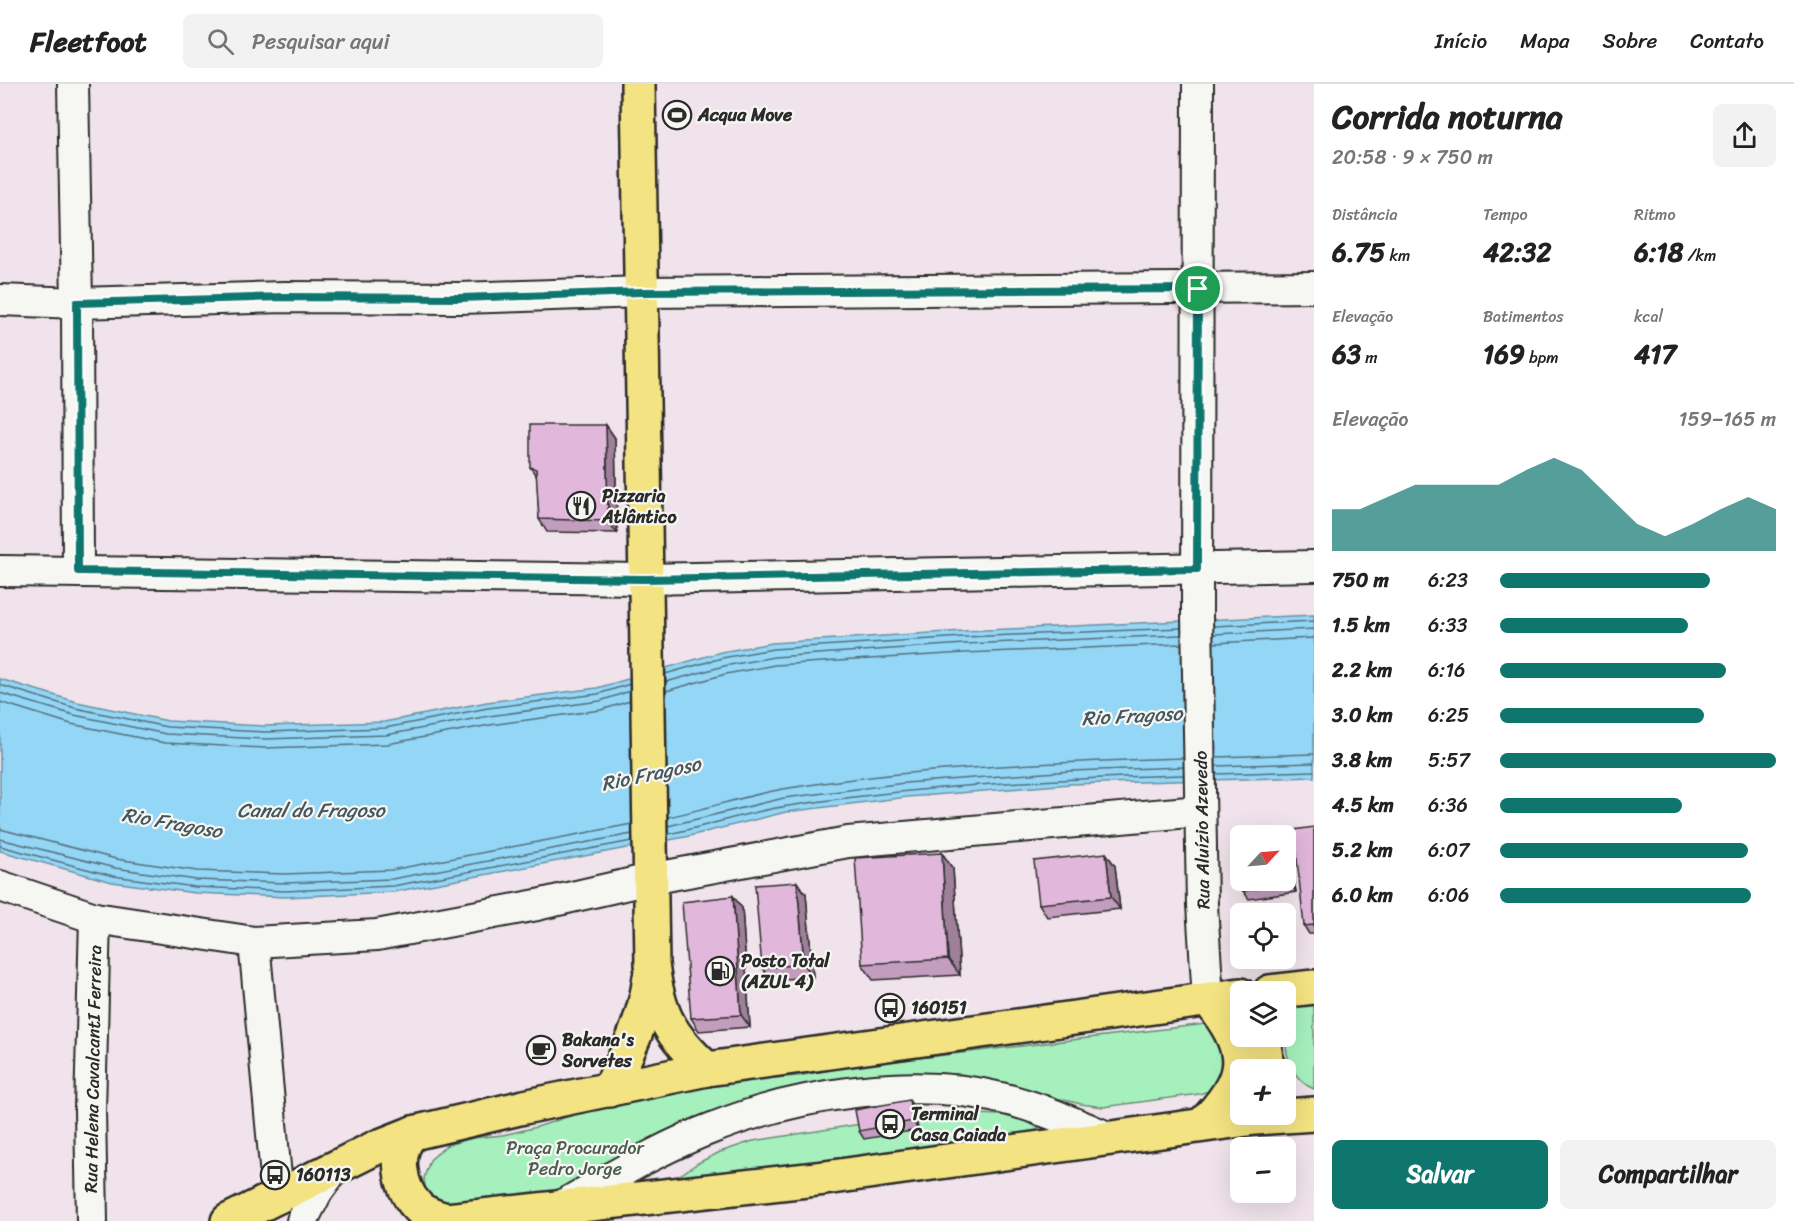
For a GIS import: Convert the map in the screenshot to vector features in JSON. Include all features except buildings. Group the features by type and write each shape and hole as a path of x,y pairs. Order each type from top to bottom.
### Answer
{"main road":[{"path":"638,84 644,579 652,964 656,999 665,1018 681,1043 707,1069"},
{"path":"609,1090 638,1030 647,1004 652,964"},
{"path":"228,1221 375,1148 413,1133 707,1069 1230,996"},
{"path":"1203,1125 1232,1091 1238,1071 1239,1053 1225,1020 1208,999"},
{"path":"1296,1098 1314,1112"},
{"path":"413,1133 406,1139 401,1154 405,1186 422,1211 442,1220 825,1178 1203,1125 1314,1112"}],"street":[{"path":"72,84 77,303 78,571"},
{"name":"Rua Aluízio Azevedo","path":"1198,84 1197,616 1200,811 1208,999"},
{"path":"0,300 77,303 285,297 460,298 642,292 1314,288"},
{"path":"0,571 644,579 1314,566"},
{"path":"0,886 94,918 254,942 377,935 537,905 650,864 848,842 1200,811"},
{"name":"Rua Helena CavalcantI Ferreira","path":"92,1221 90,1110 94,918"},
{"path":"254,942 278,1198"},
{"path":"561,1206 651,1156 713,1127 780,1107 873,1091 933,1088 984,1094 1033,1107 1112,1139"},
{"path":"302,1221 317,1192 333,1170"}],"green space":[{"path":"1314,991 1314,1089 1303,1083 1296,1074 1296,1059 1289,1059 1287,1053 1286,1047 1296,1047 1296,1002"},
{"name":"Praça Procurador Pedro Jorge","path":"1206,1024 1222,1029 1230,1042 1218,1088 1199,1094 1103,1107 1081,1104 960,1074 759,1101 593,1195 450,1215 426,1195 424,1178 430,1160 447,1145 537,1127 615,1101 722,1082 798,1076 852,1066"},
{"path":"937,1112 1019,1116 1041,1130 1062,1132 655,1192 698,1163 720,1152 753,1141"}],"water":[{"name":"Canal do Fragoso","path":"1314,615 1314,777 1071,784 907,797 786,812 685,837 393,892 285,897 195,893 112,882 0,851 0,679 77,702 168,721 265,726 384,722 487,702 597,688 721,652 772,643 963,631"}],"place":[{"name":"Acqua Move","path":"677,115"},
{"name":"Pizzaria Atlântico","path":"581,506"},
{"name":"Posto Total (AZUL 4)","path":"720,971"},
{"name":"160151","path":"890,1008"},
{"name":"Bakana's Sorvetes","path":"541,1050"},
{"name":"Terminal Casa Caiada","path":"890,1124"},
{"name":"160113","path":"275,1175"}],"route":[{"path":"1198,289 1197,569 644,579 78,571 77,303 285,297 460,298 642,292 1198,289"}],"water label":[{"name":"Rio Fragoso","path":"1132,716"},
{"name":"Rio Fragoso","path":"651,774"},
{"name":"Rio Fragoso","path":"172,823"}]}
